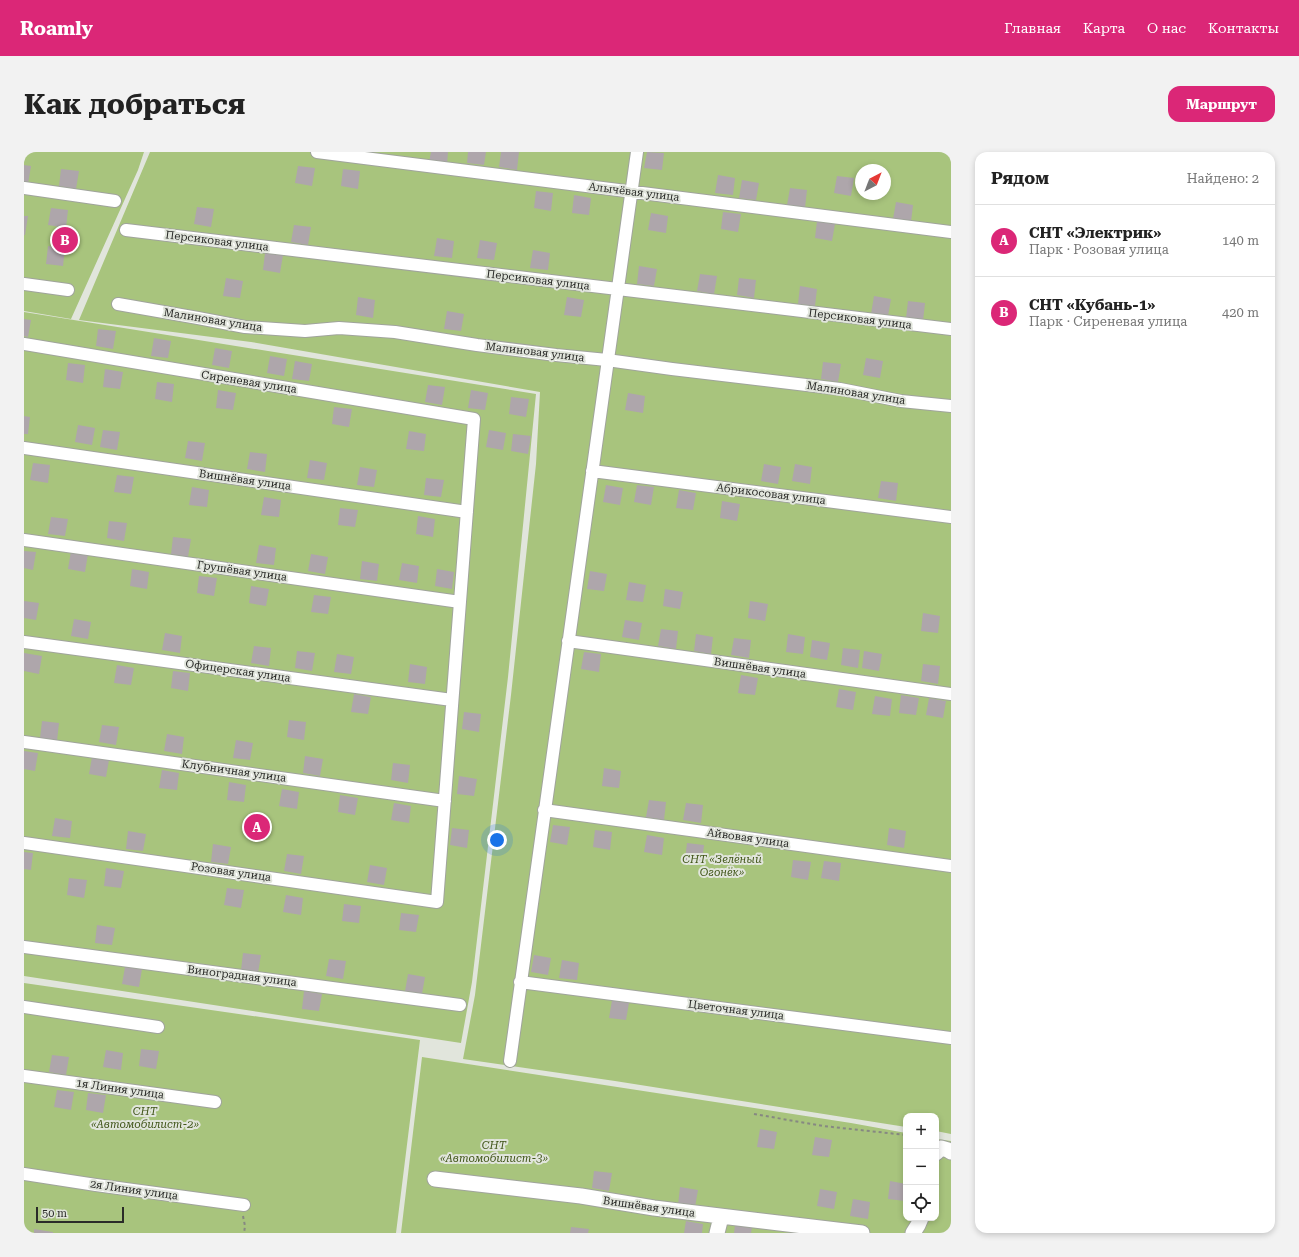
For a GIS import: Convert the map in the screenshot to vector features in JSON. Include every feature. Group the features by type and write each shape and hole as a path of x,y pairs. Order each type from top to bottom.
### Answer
{"street":[{"name":"Алычёвая улица","path":"317,152 951,232"},
{"path":"510,1061 637,152"},
{"path":"24,188 115,201"},
{"name":"Персиковая улица","path":"126,230 951,329"},
{"path":"24,284 68,290"},
{"name":"Малиновая улица","path":"118,304 246,327 305,331 339,328 395,332 477,345 840,389 901,401 951,406"},
{"name":"Сиреневая улица","path":"24,344 474,419 467,512"},
{"name":"Вишнёвая улица","path":"24,448 467,512"},
{"name":"Абрикосовая улица","path":"592,471 951,517"},
{"path":"445,801 467,512"},
{"name":"Грушёвая улица","path":"24,540 460,602"},
{"name":"Вишнёвая улица","path":"568,641 951,694"},
{"name":"Офицерская улица","path":"24,642 452,700"},
{"name":"Клубничная улица","path":"24,742 445,801"},
{"name":"Розовая улица","path":"24,843 437,902 445,801"},
{"name":"Айвовая улица","path":"544,810 951,866"},
{"name":"Виноградная улица","path":"24,947 460,1004"},
{"name":"Цветочная улица","path":"520,982 951,1038"},
{"path":"24,1007 158,1027"},
{"name":"1я Линия улица","path":"24,1076 216,1102"},
{"path":"939,1150 941,1148 951,1152"},
{"name":"2я Линия улица","path":"24,1174 244,1205"},
{"name":"Вишнёвая улица","path":"436,1179 581,1196 721,1217 862,1233"},
{"path":"717,1233 721,1217"},
{"path":"913,1233 920,1221"}],"path":[{"path":"754,1114 824,1126 903,1135"},
{"path":"244,1205 244,1233"}],"green space":[{"path":"24,152 144,152 138,170 71,319 24,311"},
{"name":"СНТ «Зелёный Огонёк»","path":"150,152 951,152 951,1134 939,1132 939,1113 903,1113 903,1127 615,1081 463,1059 475,995 511,695 536,464 540,392 251,342 79,320"},
{"path":"24,312 536,394 508,677 472,982 461,1043 24,976"},
{"name":"СНТ «Автомобилист-2»","path":"24,983 420,1040 396,1233 24,1233"},
{"name":"СНТ «Автомобилист-3»","path":"422,1057 851,1123 903,1132 903,1221 939,1221 939,1139 951,1141 951,1233 401,1233"}],"building":[{"path":"431,152 448,152 447,165 429,162"},
{"path":"468,152 486,152 484,165 467,163"},
{"path":"501,152 519,152 517,170 499,167"},
{"path":"647,152 664,153 662,170 644,168"},
{"path":"24,165 31,166 28,184 24,183"},
{"path":"298,166 315,168 312,186 295,183"},
{"path":"61,169 79,171 76,189 59,186"},
{"path":"343,169 360,171 358,189 341,186"},
{"path":"718,175 735,178 733,195 715,193"},
{"path":"837,176 854,178 851,196 834,193"},
{"path":"742,180 759,183 756,200 739,198"},
{"path":"790,188 807,190 805,208 787,205"},
{"path":"536,191 553,193 551,211 534,208"},
{"path":"574,195 591,198 589,215 572,213"},
{"path":"896,202 913,205 911,222 893,219"},
{"path":"197,207 214,209 211,227 194,224"},
{"path":"51,208 68,210 66,228 48,225"},
{"path":"723,212 741,214 738,232 721,229"},
{"path":"651,213 668,216 666,233 648,230"},
{"path":"24,216 28,216 25,235 24,235"},
{"path":"817,221 835,224 832,241 815,238"},
{"path":"294,225 311,227 308,245 291,242"},
{"path":"437,238 454,241 452,258 434,256"},
{"path":"480,240 497,243 494,260 477,258"},
{"path":"48,246 65,249 63,266 46,264"},
{"path":"533,250 550,253 548,270 530,268"},
{"path":"265,253 283,255 280,273 263,270"},
{"path":"639,266 657,269 654,286 637,284"},
{"path":"700,274 717,276 714,294 697,291"},
{"path":"226,278 243,281 240,298 223,296"},
{"path":"739,278 756,280 754,298 737,295"},
{"path":"800,286 817,289 815,306 798,304"},
{"path":"874,296 891,299 888,316 871,314"},
{"path":"358,297 375,300 373,318 356,315"},
{"path":"567,297 584,300 581,317 564,315"},
{"path":"908,301 925,303 923,321 906,318"},
{"path":"447,311 464,314 461,331 444,329"},
{"path":"24,319 31,320 28,337 24,336"},
{"path":"98,329 116,331 113,349 96,346"},
{"path":"154,338 171,341 168,358 151,356"},
{"path":"215,348 232,351 229,368 212,365"},
{"path":"270,356 287,359 284,376 267,373"},
{"path":"866,358 883,361 880,378 863,375"},
{"path":"295,361 312,364 309,381 292,379"},
{"path":"823,362 841,364 838,382 821,379"},
{"path":"68,363 85,365 83,383 66,380"},
{"path":"105,369 123,372 120,389 103,387"},
{"path":"157,382 174,384 172,402 155,399"},
{"path":"428,385 445,387 442,405 425,402"},
{"path":"218,390 236,393 233,410 216,408"},
{"path":"471,390 488,393 485,410 468,408"},
{"path":"628,393 645,396 643,413 625,410"},
{"path":"511,397 529,399 526,417 509,414"},
{"path":"334,407 352,409 349,427 332,424"},
{"path":"24,416 30,417 28,434 24,434"},
{"path":"78,425 95,428 92,445 75,442"},
{"path":"103,430 120,432 117,450 100,447"},
{"path":"489,430 506,433 503,450 486,447"},
{"path":"409,431 426,434 424,451 406,449"},
{"path":"513,434 531,436 528,454 511,451"},
{"path":"188,441 205,443 202,461 185,458"},
{"path":"250,452 267,454 265,472 247,469"},
{"path":"310,460 327,463 324,480 307,478"},
{"path":"33,463 50,465 48,483 30,480"},
{"path":"764,464 781,467 778,484 761,481"},
{"path":"795,464 812,467 810,484 792,481"},
{"path":"360,467 377,470 374,487 357,485"},
{"path":"117,475 134,477 131,494 114,492"},
{"path":"426,478 444,480 441,497 424,495"},
{"path":"881,481 898,483 896,501 878,498"},
{"path":"606,485 623,488 620,505 603,502"},
{"path":"637,485 654,487 651,505 634,502"},
{"path":"192,487 209,490 207,507 189,505"},
{"path":"679,490 696,493 693,510 676,508"},
{"path":"264,497 281,500 279,517 261,515"},
{"path":"722,501 740,504 737,521 720,518"},
{"path":"340,508 358,510 355,527 338,525"},
{"path":"418,516 435,519 433,537 416,534"},
{"path":"51,517 68,519 65,536 48,534"},
{"path":"109,521 127,523 124,541 107,538"},
{"path":"173,537 191,539 188,557 171,554"},
{"path":"259,545 276,548 274,565 256,563"},
{"path":"24,551 36,552 33,570 24,568"},
{"path":"71,551 88,554 85,572 68,569"},
{"path":"311,554 328,557 325,574 308,571"},
{"path":"362,561 379,564 377,581 360,579"},
{"path":"402,563 419,566 417,583 399,580"},
{"path":"132,569 149,572 147,589 130,586"},
{"path":"437,569 454,572 452,589 435,586"},
{"path":"590,571 607,574 604,591 587,589"},
{"path":"199,576 217,578 214,596 197,593"},
{"path":"629,582 646,585 643,602 626,600"},
{"path":"251,586 269,589 266,606 249,603"},
{"path":"665,589 683,592 680,609 663,606"},
{"path":"314,595 331,597 328,614 311,612"},
{"path":"24,601 39,603 36,620 24,618"},
{"path":"750,601 768,604 765,621 748,618"},
{"path":"923,613 940,616 938,633 921,631"},
{"path":"74,619 91,622 88,639 71,636"},
{"path":"625,620 642,623 639,640 622,637"},
{"path":"661,629 678,631 676,649 658,646"},
{"path":"165,633 182,636 180,653 162,650"},
{"path":"696,634 713,637 711,654 694,651"},
{"path":"788,634 805,637 803,654 786,652"},
{"path":"734,638 751,640 749,658 731,655"},
{"path":"812,640 830,643 827,660 810,657"},
{"path":"254,646 271,648 269,666 251,663"},
{"path":"843,648 860,650 858,668 841,665"},
{"path":"297,651 315,653 312,671 295,668"},
{"path":"864,651 882,654 879,671 862,668"},
{"path":"584,652 601,654 599,672 581,669"},
{"path":"24,653 42,656 39,674 24,671"},
{"path":"337,654 354,657 351,674 334,672"},
{"path":"410,664 427,667 425,684 408,682"},
{"path":"923,664 940,666 938,684 921,681"},
{"path":"117,665 134,668 131,685 114,683"},
{"path":"173,671 190,673 188,691 171,688"},
{"path":"741,675 758,678 755,695 738,693"},
{"path":"839,689 856,692 853,710 836,707"},
{"path":"354,694 371,697 368,714 351,712"},
{"path":"901,695 919,698 916,715 899,713"},
{"path":"875,696 892,699 890,716 872,714"},
{"path":"929,698 946,701 943,718 926,715"},
{"path":"464,712 481,714 479,732 462,729"},
{"path":"289,720 306,722 304,740 287,737"},
{"path":"42,721 59,723 57,741 40,738"},
{"path":"102,725 119,727 116,745 99,742"},
{"path":"167,734 184,737 182,754 164,751"},
{"path":"236,740 253,743 250,760 233,758"},
{"path":"24,751 38,753 35,771 24,769"},
{"path":"305,756 323,759 320,776 303,773"},
{"path":"92,757 109,760 106,777 89,774"},
{"path":"393,763 410,765 408,783 391,780"},
{"path":"604,768 621,771 619,788 602,786"},
{"path":"162,770 179,773 177,790 159,788"},
{"path":"459,776 477,779 474,796 457,794"},
{"path":"229,782 246,785 244,802 227,800"},
{"path":"282,789 299,792 297,809 279,806"},
{"path":"340,795 358,798 355,815 338,812"},
{"path":"649,800 666,802 664,820 646,817"},
{"path":"394,803 411,806 409,823 391,820"},
{"path":"686,803 703,805 701,823 683,820"},
{"path":"55,818 72,821 70,838 52,836"},
{"path":"553,825 570,827 567,845 550,842"},
{"path":"452,828 469,830 467,848 450,845"},
{"path":"889,828 906,831 904,848 887,845"},
{"path":"595,830 612,832 610,850 593,847"},
{"path":"128,831 146,834 143,851 126,849"},
{"path":"647,835 664,838 662,855 644,852"},
{"path":"687,843 704,845 702,863 685,860"},
{"path":"213,844 231,847 228,864 211,862"},
{"path":"24,852 33,853 31,870 24,869"},
{"path":"287,854 304,856 301,874 284,871"},
{"path":"793,860 811,862 808,880 791,877"},
{"path":"824,861 841,863 839,881 821,878"},
{"path":"370,865 387,868 384,885 367,882"},
{"path":"106,868 124,871 121,888 104,886"},
{"path":"69,878 87,880 84,898 67,895"},
{"path":"227,888 244,890 241,908 224,905"},
{"path":"286,895 303,898 301,915 283,912"},
{"path":"344,904 361,906 359,923 342,921"},
{"path":"401,913 419,915 416,932 399,930"},
{"path":"97,925 115,928 112,945 95,943"},
{"path":"243,953 261,955 258,973 241,970"},
{"path":"534,955 551,958 548,975 531,972"},
{"path":"329,959 346,961 343,979 326,976"},
{"path":"562,960 579,963 577,980 559,978"},
{"path":"125,967 142,969 139,987 122,984"},
{"path":"408,974 425,977 422,994 405,991"},
{"path":"304,991 322,994 319,1011 302,1009"},
{"path":"612,1000 629,1003 626,1020 609,1018"},
{"path":"141,1049 159,1051 156,1069 139,1066"},
{"path":"106,1050 123,1053 121,1070 103,1067"},
{"path":"52,1055 69,1057 66,1075 49,1072"},
{"path":"57,1090 74,1092 71,1110 54,1107"},
{"path":"88,1093 106,1095 103,1113 86,1110"},
{"path":"760,1129 777,1132 774,1149 757,1147"},
{"path":"815,1137 832,1140 829,1157 812,1155"},
{"path":"594,1171 612,1173 609,1191 592,1188"},
{"path":"890,1181 903,1183 903,1201 888,1199"},
{"path":"680,1187 698,1190 695,1207 678,1205"},
{"path":"820,1189 837,1192 834,1209 817,1206"},
{"path":"853,1199 870,1202 868,1219 850,1216"},
{"path":"686,1221 703,1224 702,1233 684,1233"},
{"path":"735,1225 752,1228 751,1233 734,1233"},
{"path":"571,1227 589,1229 588,1233 570,1233"},
{"path":"34,1229 53,1232 53,1233 34,1233"}],"place":[{"name":"СНТ «Кубань-1»","path":"65,240"},
{"name":"СНТ «Электрик»","path":"257,827"}]}
